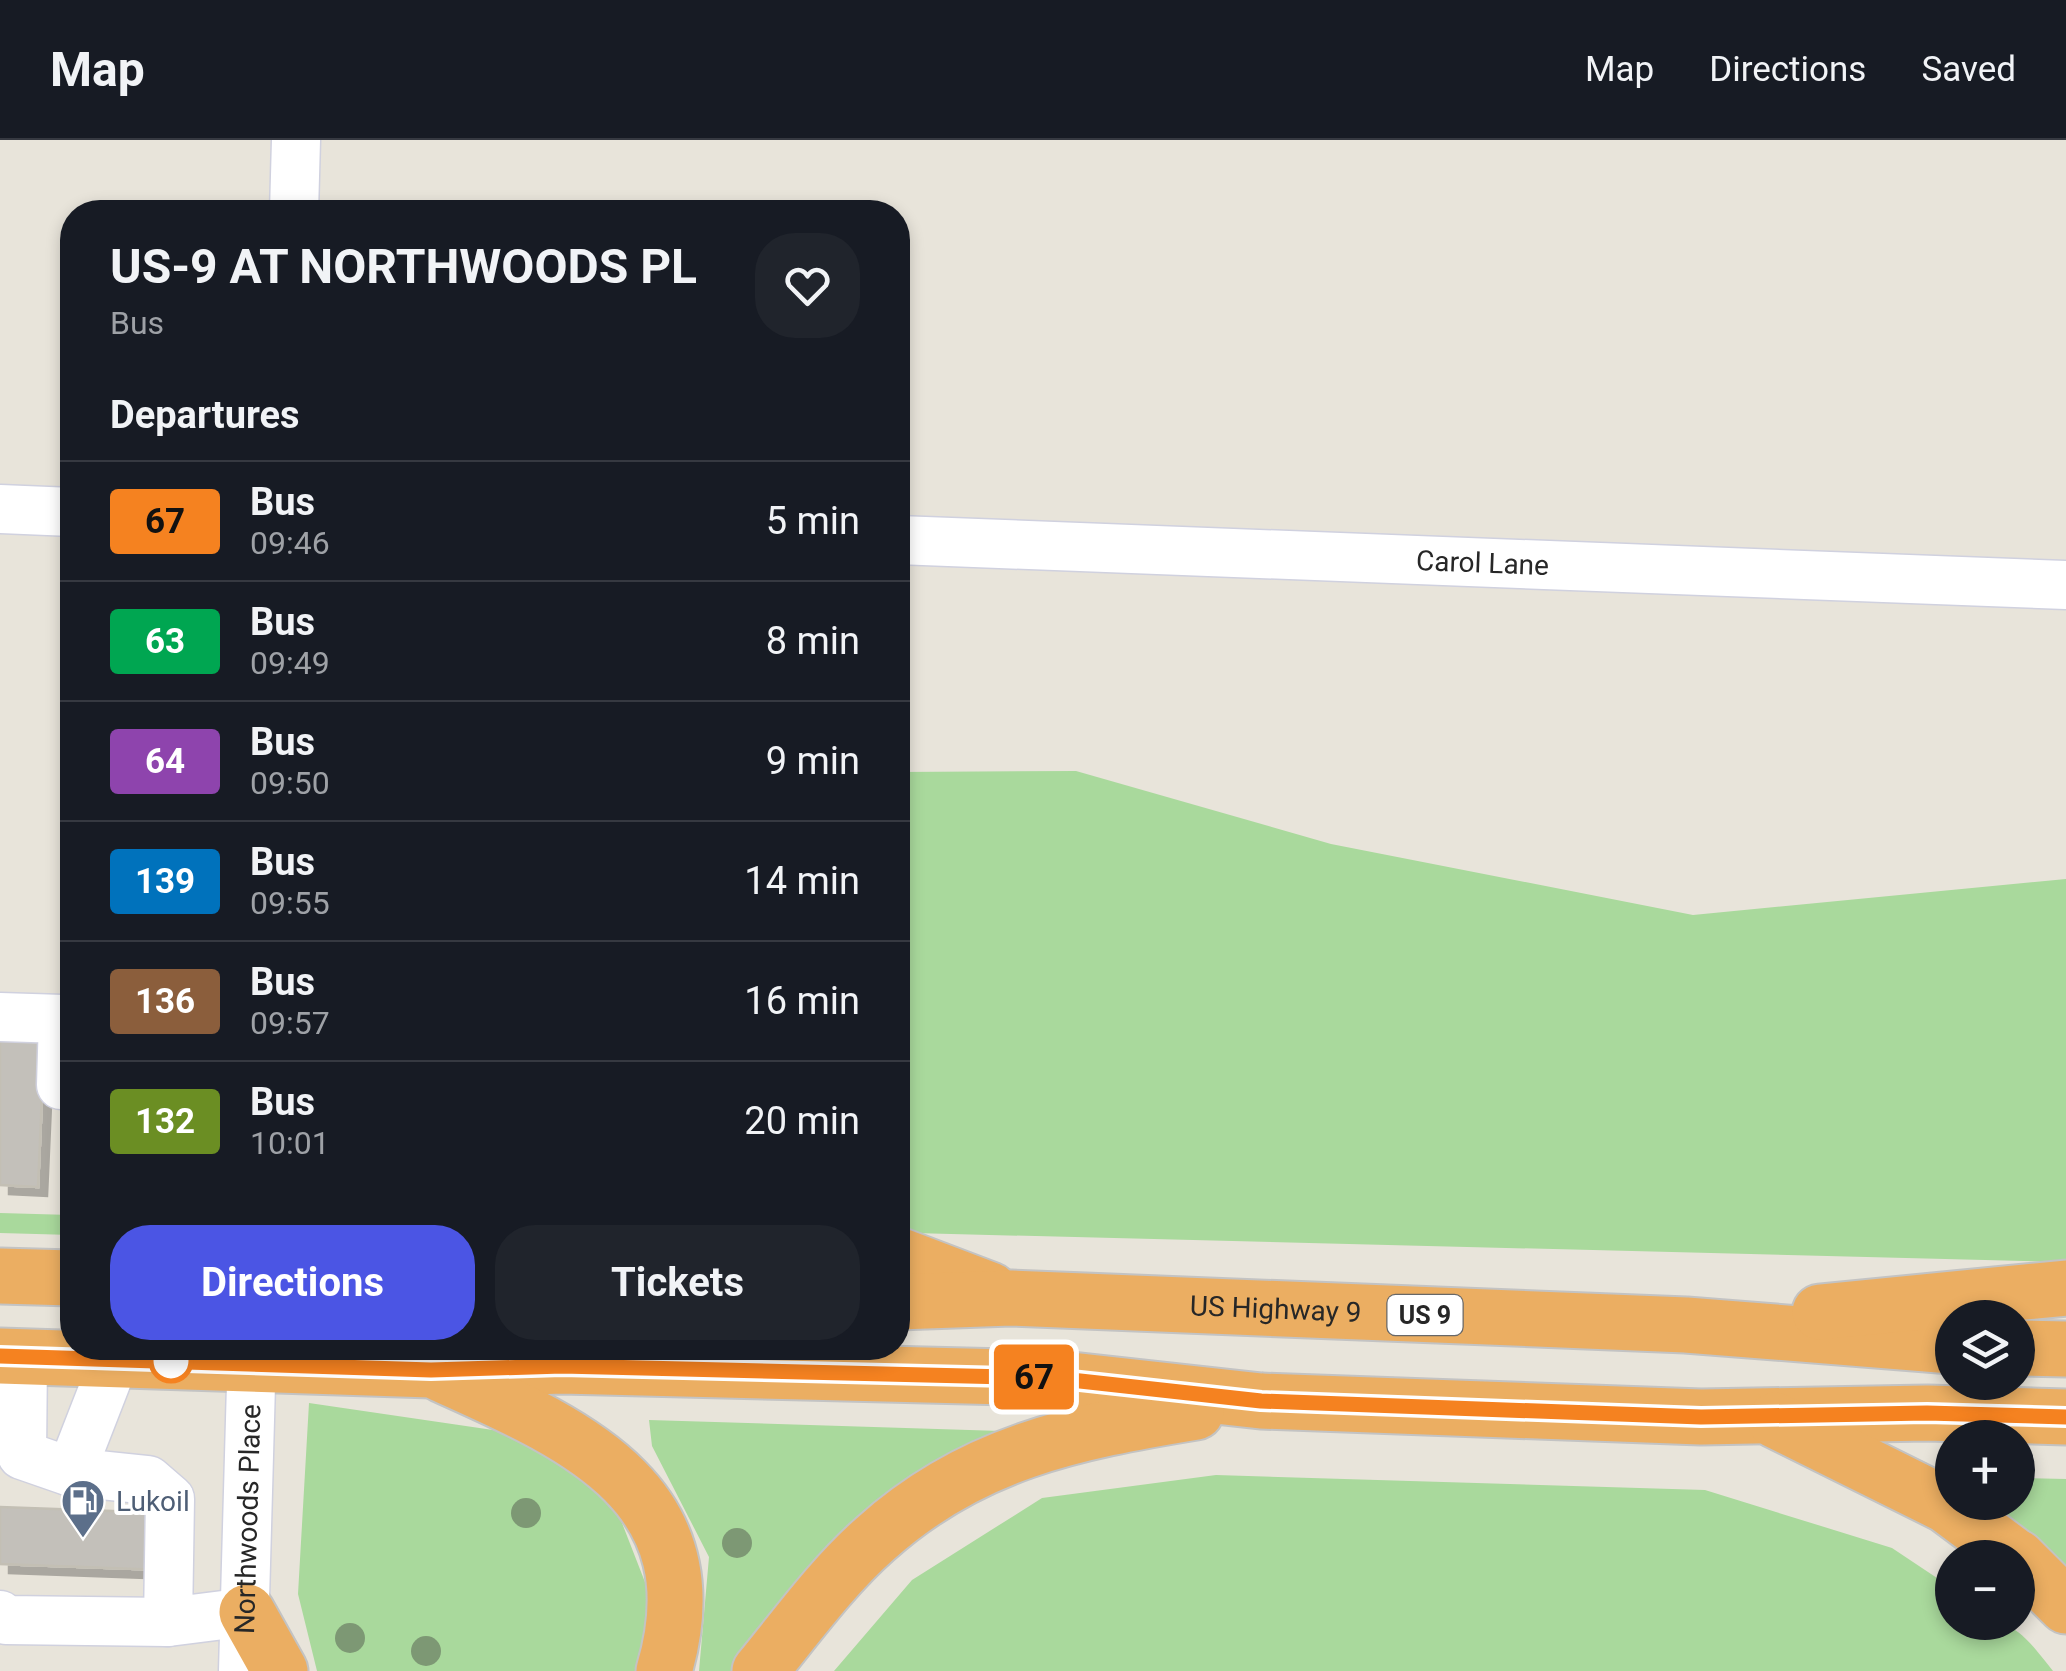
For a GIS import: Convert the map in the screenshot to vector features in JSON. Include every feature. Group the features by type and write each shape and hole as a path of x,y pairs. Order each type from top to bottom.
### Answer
{"highway":[{"path":"910,1260 1011,1298"},
{"path":"0,1276 60,1278"},
{"path":"1686,1325 2066,1288"},
{"name":"US Highway 9","path":"910,1302 1011,1298 1686,1325 1935,1345"},
{"path":"2035,1348 2066,1349"},
{"path":"11,1356 60,1357"},
{"path":"303,1360 431,1370 562,1366 1053,1378 1261,1401 1768,1416 1927,1413 2066,1417"},
{"path":"431,1370 550,1423 608,1462 641,1496 664,1536 674,1585 674,1637 664,1671"},
{"path":"760,1671 872,1541 941,1488 1024,1448 1112,1426 1261,1401"},
{"path":"1768,1416 1946,1505 1993,1540"},
{"path":"2035,1576 2066,1606"},
{"path":"247,1612 280,1671"}],"street":[{"path":"294,200 296,140"},
{"path":"0,509 60,512"},
{"name":"Carol Lane","path":"910,540 2066,585"},
{"path":"0,1018 60,1019"},
{"path":"11,1356 11,1470 148,1480 170,1499 168,1622"},
{"path":"71,1472 116,1360"},
{"name":"Northwoods Place","path":"243,1671 252,1360"},
{"path":"0,1616 6,1620 168,1622 247,1612"}],"green space":[{"path":"1076,771 1331,844 1693,915 2066,879 2066,1262 913,1233 910,772"},
{"path":"0,1213 60,1215 60,1235 0,1233"},
{"path":"309,1403 493,1430 582,1460 615,1505 657,1613 638,1671 317,1671 298,1594"},
{"path":"649,1420 1001,1431 878,1509 731,1671 699,1671 709,1557 652,1446"},
{"path":"1216,1475 1705,1490 1892,1548 1935,1577 1935,1640 2027,1640 2053,1671 834,1671 912,1580 1042,1498"},
{"path":"2035,1478 2066,1479 2066,1570 2013,1520 2035,1520"}],"building":[{"path":"0,1026 45,1028 38,1187 0,1185"},
{"name":"Lukoil","path":"0,1507 167,1513 164,1570 0,1564"}],"bus line":[{"name":"67","path":"0,1356 60,1358"},
{"name":"67","path":"123,1360 431,1370 562,1366 1053,1378 1261,1401 1701,1417 1927,1413 2066,1417"}],"place":[{"name":"Lukoil","path":"83,1539"}]}
